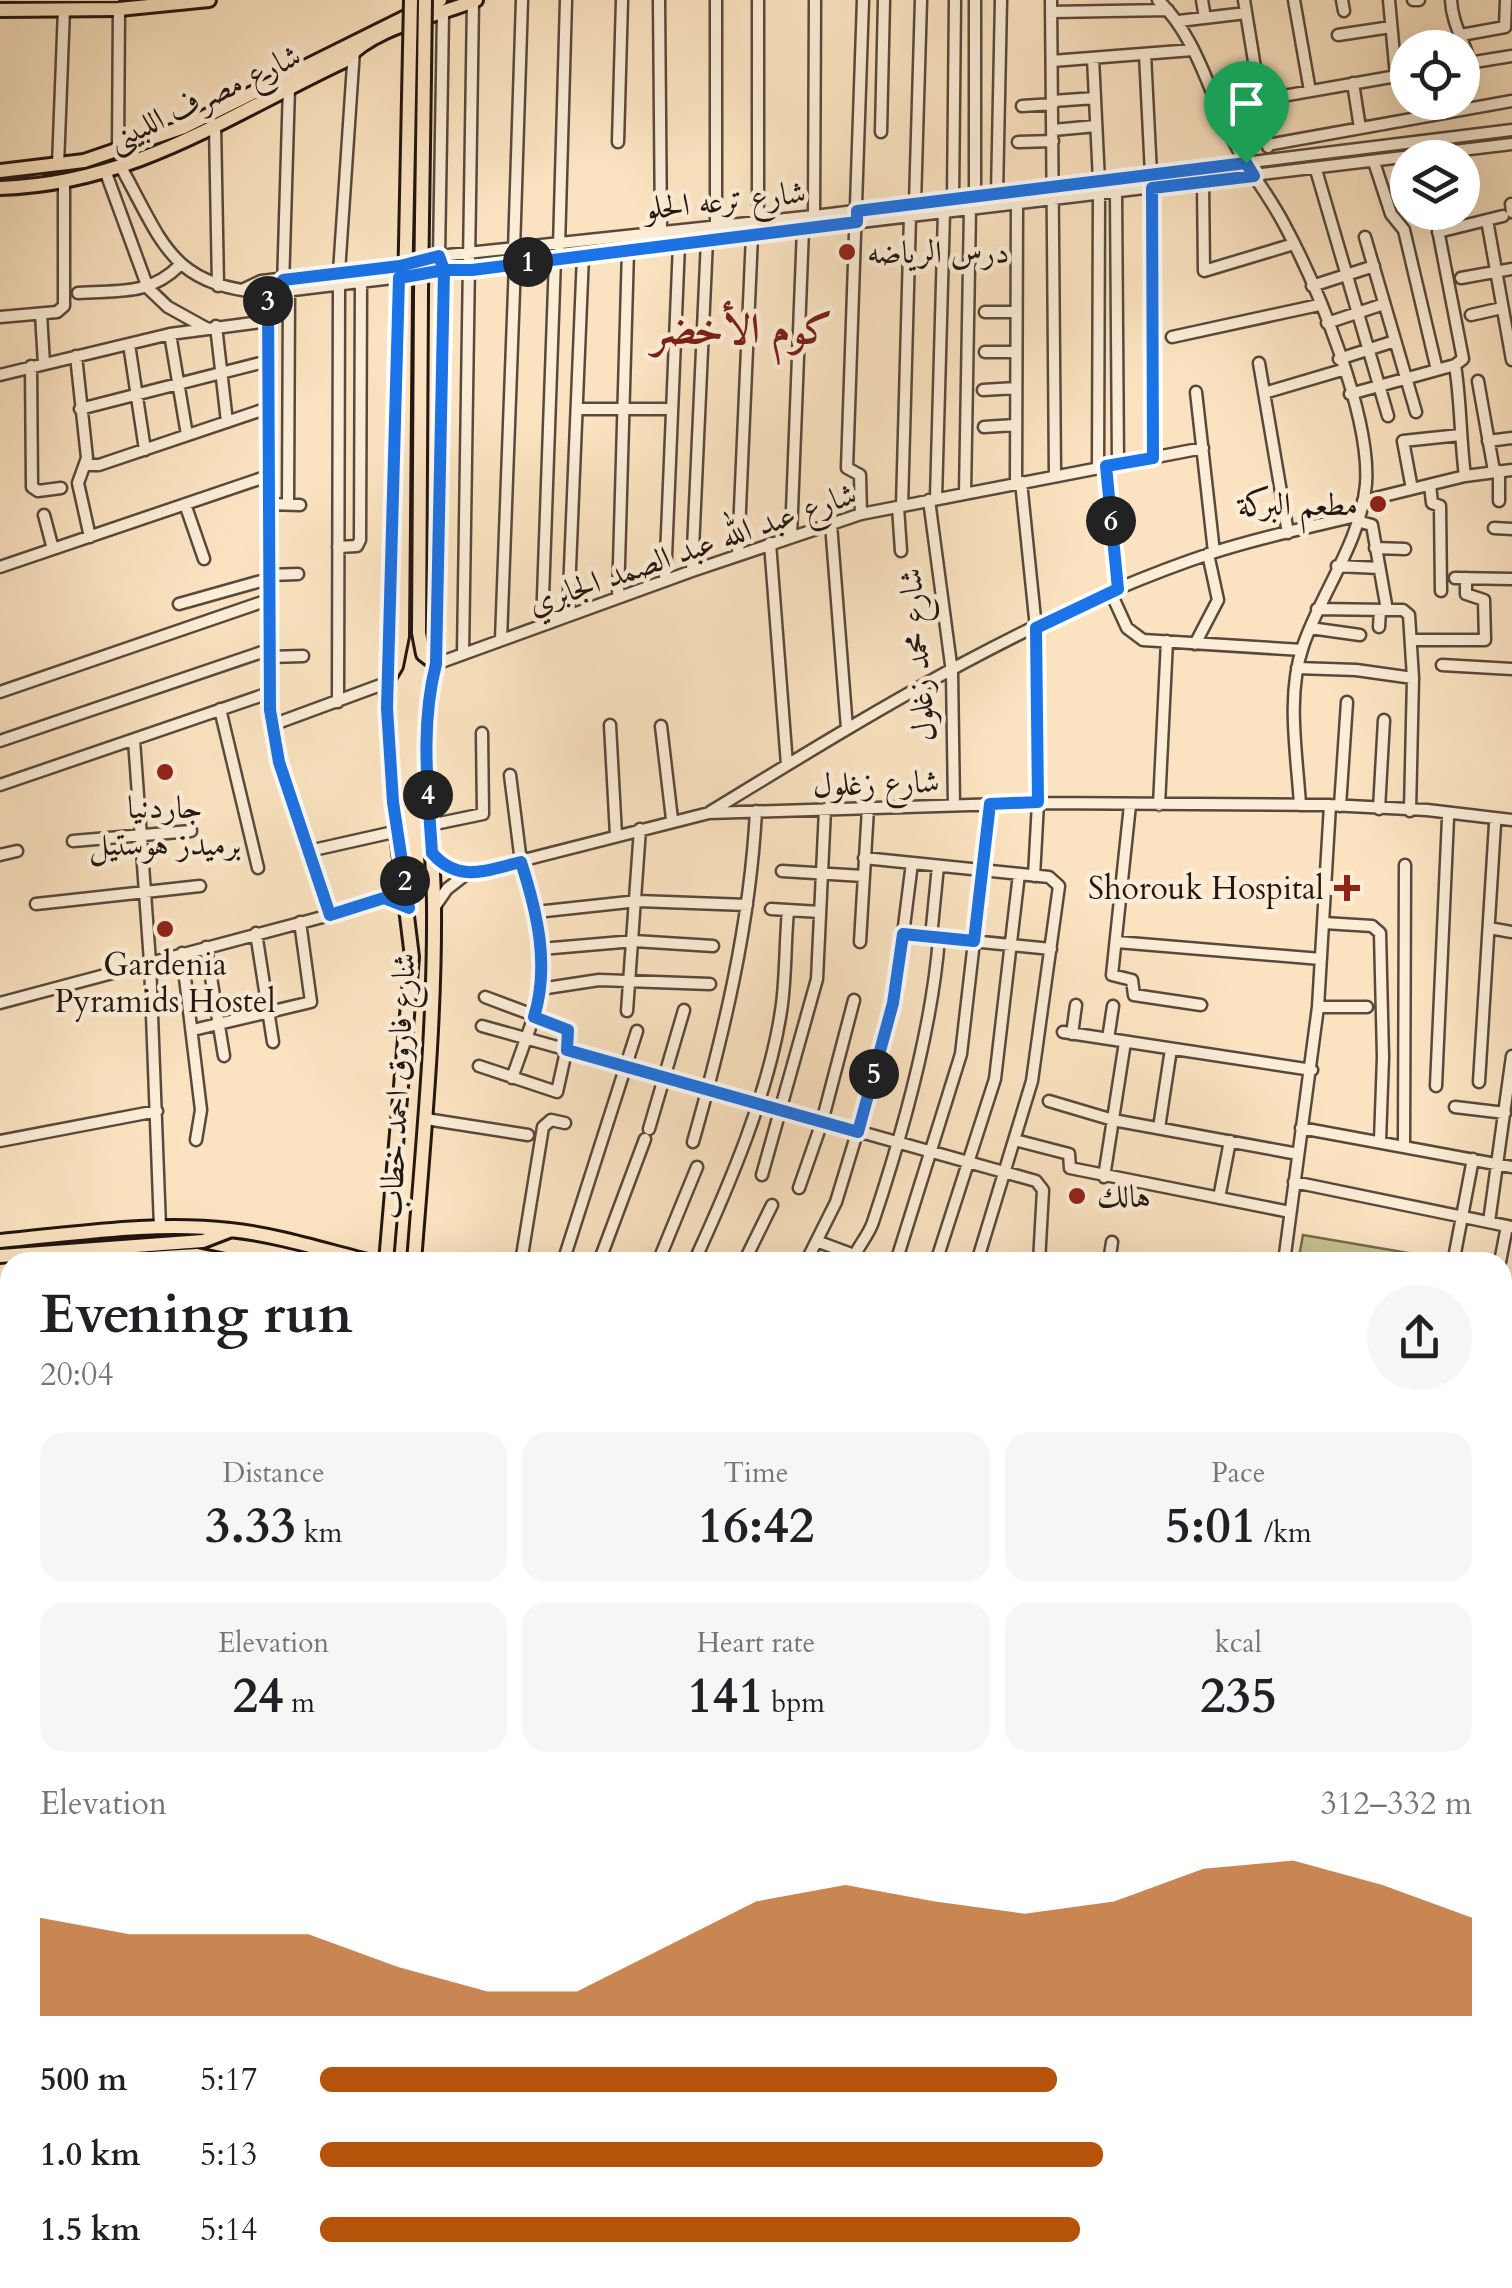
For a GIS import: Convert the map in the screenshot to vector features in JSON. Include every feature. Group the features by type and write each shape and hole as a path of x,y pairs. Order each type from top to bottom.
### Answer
{"main road":[{"path":"0,10 118,8 209,0"},
{"path":"403,0 403,20"},
{"path":"386,683 396,666 402,636 411,0"},
{"path":"424,0 419,641 426,660 436,664 428,697 432,853"},
{"name":"شارع مصرف اللبينى","path":"0,171 58,165 118,151 184,127 403,20 474,1"},
{"name":"شارع مصرف اللبينى","path":"0,188 64,183 122,168 344,62 354,50 403,20"},
{"name":"شارع فاروق احمد خطاب","path":"386,683 412,974 387,1252"},
{"name":"شارع فاروق احمد خطاب","path":"415,1252 426,1120 434,908 432,853"},
{"path":"389,1226 405,1234 416,1229"},
{"path":"0,1241 160,1227 231,1230 328,1252"},
{"path":"54,1252 202,1241 231,1230"}],"street":[{"path":"514,250 522,0"},
{"path":"558,246 566,0"},
{"path":"618,142 622,0"},
{"path":"659,0 660,231"},
{"path":"716,0 716,227"},
{"path":"758,0 758,222"},
{"path":"814,216 815,0"},
{"path":"861,514 860,474 847,468 863,0"},
{"path":"881,132 884,0"},
{"path":"915,203 920,0"},
{"path":"953,199 955,0"},
{"path":"975,196 976,0"},
{"path":"998,194 1001,0"},
{"path":"1158,0 1178,22 1246,163 1294,244 1340,364 1366,457 1359,518 1317,609 1297,668 1294,710 1300,805"},
{"path":"1202,0 1204,18"},
{"path":"1244,0 1272,174"},
{"path":"1294,0 1310,91"},
{"path":"1389,0 1392,30"},
{"path":"1452,0 1458,30"},
{"path":"1480,32 1506,27 1506,0"},
{"path":"462,654 474,1"},
{"path":"1054,476 1051,6 1168,10"},
{"path":"436,664 444,270 439,256 442,7"},
{"path":"118,8 118,151"},
{"path":"58,165 64,9"},
{"path":"1178,22 1246,13"},
{"path":"272,724 386,683 400,266 403,20"},
{"path":"1338,35 1391,27"},
{"path":"338,272 354,50"},
{"path":"1052,61 1193,50"},
{"path":"1145,54 1152,174"},
{"path":"1480,62 1512,56"},
{"path":"1093,58 1098,181"},
{"path":"1260,100 1390,77"},
{"path":"1353,84 1360,128"},
{"path":"268,504 294,505 285,288 290,87"},
{"path":"1022,106 1095,98"},
{"path":"1480,105 1512,102"},
{"path":"1267,145 1398,120"},
{"path":"215,125 218,286"},
{"path":"1018,142 1096,126"},
{"name":"شارع ترعه الحلو","path":"122,168 165,246 180,265 218,286 285,288 339,286 444,270 472,270 803,229 915,203 1512,130"},
{"path":"1474,134 1474,140"},
{"name":"شارع ترعه الحلو","path":"1480,147 1512,144"},
{"name":"شارع ترعه الحلو","path":"285,288 338,272 400,266 439,256 814,216 910,216 1390,160"},
{"path":"1374,162 1392,214 1405,234 1437,370"},
{"path":"1316,170 1388,416"},
{"path":"106,173 148,288 168,307 211,327"},
{"path":"1203,182 1204,271 1294,244"},
{"path":"0,317 57,312 65,301 64,183"},
{"path":"1152,188 1153,458"},
{"path":"1107,466 1116,192"},
{"path":"1098,194 1114,591 1132,635 1144,640 1302,650"},
{"path":"1017,204 1018,483 1036,628 1038,802 1034,876"},
{"path":"965,493 970,209"},
{"path":"1350,394 1456,365 1463,359 1438,232 1508,211"},
{"name":"شارع محمد زغلول","path":"944,212 932,499 952,672 954,805"},
{"path":"901,551 910,216"},
{"path":"1487,220 1512,360"},
{"path":"791,536 803,229"},
{"path":"738,554 752,235"},
{"path":"1365,237 1416,412"},
{"path":"692,571 707,240"},
{"path":"665,581 678,244"},
{"path":"618,598 628,250"},
{"path":"568,616 583,255"},
{"path":"542,625 554,259"},
{"path":"502,640 515,263"},
{"path":"78,293 148,288 164,281 180,265"},
{"path":"1312,286 1374,266"},
{"path":"1461,278 1512,269"},
{"path":"338,547 357,546 360,540 361,283"},
{"path":"338,702 339,286"},
{"path":"268,287 268,654 272,724 279,762 330,915"},
{"path":"1326,323 1384,304"},
{"path":"1172,338 1320,305"},
{"path":"1471,315 1502,308"},
{"path":"985,312 1016,312"},
{"path":"41,314 44,364"},
{"path":"0,375 170,334 268,321"},
{"path":"211,327 227,422"},
{"path":"170,334 187,435"},
{"path":"1264,393 1395,340"},
{"path":"129,344 145,450"},
{"path":"984,352 1016,352"},
{"path":"76,356 86,465 78,483 90,537"},
{"path":"80,409 268,362"},
{"path":"1259,363 1288,533"},
{"path":"1456,365 1461,406 1457,415 1465,476"},
{"path":"31,366 32,487 38,491 61,488"},
{"path":"1478,381 1499,501"},
{"path":"983,390 1016,388"},
{"path":"1195,644 1218,600 1196,392"},
{"path":"86,465 96,466 268,408"},
{"path":"577,409 672,409"},
{"path":"984,427 1016,425"},
{"path":"1412,489 1403,440 1460,434"},
{"path":"1488,441 1512,438"},
{"name":"شارع عبد الله عبد الصمد الجابري","path":"436,664 738,554 861,514 1204,448"},
{"path":"1363,501 1465,476 1512,470"},
{"path":"0,567 268,476"},
{"path":"1430,485 1432,502 1440,506 1441,590"},
{"path":"185,504 204,559"},
{"path":"44,515 53,549"},
{"path":"709,813 847,729 1036,628 1114,591 1211,553 1359,518 1372,526 1384,610 1379,627"},
{"path":"831,524 847,729"},
{"path":"1494,528 1512,529"},
{"path":"770,543 787,765"},
{"path":"1375,548 1405,549"},
{"path":"1337,566 1379,568"},
{"path":"179,604 268,577 298,574"},
{"path":"1411,640 1484,641 1484,600 1466,594 1460,578 1512,579"},
{"path":"0,692 268,600"},
{"path":"1317,609 1408,613 1413,678 1413,811"},
{"path":"1310,628 1360,635"},
{"path":"1159,805 1167,641"},
{"path":"0,741 268,654 303,656"},
{"path":"1442,665 1512,670"},
{"path":"1297,668 1356,670 1413,678"},
{"path":"0,785 269,693"},
{"path":"1285,1252 1312,1070 1347,702"},
{"path":"220,709 258,868"},
{"path":"1379,809 1384,720"},
{"path":"610,725 616,836"},
{"path":"662,726 672,819"},
{"path":"430,824 483,814 482,732"},
{"path":"134,740 150,962 160,1227"},
{"path":"510,776 521,862 536,912 541,950 534,1017 512,1078"},
{"name":"شارع زغلول","path":"465,875 672,819 709,813 1038,802 1300,805 1413,811 1512,823"},
{"path":"899,1252 961,1054 990,804"},
{"path":"1130,805 1112,975 1131,980 1132,994 1201,1005"},
{"path":"860,942 868,808"},
{"path":"762,1175 814,993 824,809"},
{"path":"693,1142 728,1018 747,905 756,811"},
{"name":"شارع زغلول","path":"1413,811 1495,824 1512,823"},
{"path":"1436,1086 1448,818"},
{"path":"1480,1082 1495,824"},
{"path":"627,1011 638,901 640,829"},
{"path":"73,841 191,831"},
{"path":"309,850 398,831"},
{"path":"0,855 17,850"},
{"path":"432,853 450,869 465,875"},
{"path":"864,858 1054,878 1059,886 1035,1066 981,1252"},
{"path":"812,1252 836,1202 893,1003 912,863"},
{"path":"857,1252 872,1223 931,1013 938,866"},
{"path":"1404,1146 1406,866"},
{"path":"782,870 863,876"},
{"path":"939,1252 995,1080 1020,874"},
{"path":"434,908 447,889 465,875"},
{"path":"0,1003 330,915 384,898 404,877"},
{"path":"36,904 200,886"},
{"path":"384,898 409,908"},
{"path":"536,912 638,901 747,905"},
{"path":"770,909 820,912"},
{"path":"698,1252 733,1173 756,1104 782,1004 788,911"},
{"path":"193,1030 311,1002 300,922"},
{"path":"1324,922 1372,926 1380,933 1380,1141"},
{"path":"1489,928 1512,932"},
{"path":"256,933 273,1042"},
{"path":"903,934 1051,949"},
{"path":"541,950 634,941 713,946"},
{"path":"1117,942 1322,959"},
{"path":"206,947 224,1056"},
{"path":"182,953 201,1110 196,1140"},
{"path":"540,988 599,980 710,984"},
{"path":"479,1066 558,1092 567,1050 568,1030 485,997"},
{"path":"799,1188 822,1122 854,1000"},
{"path":"1076,1005 1067,1033 1312,1070"},
{"path":"1108,1039 1112,1006"},
{"path":"1318,1007 1367,1006"},
{"path":"603,1252 647,1134 684,1010"},
{"path":"482,1026 1042,1186 1039,1252"},
{"path":"566,1252 637,1031"},
{"path":"1104,1176 1125,1042"},
{"path":"1159,1128 1172,1049"},
{"path":"1489,1222 1507,1130 1505,1113 1512,1056"},
{"path":"1049,1102 1113,1120 1298,1154"},
{"path":"1455,1107 1505,1113"},
{"path":"0,1141 157,1111"},
{"path":"426,1120 528,1135"},
{"path":"523,1252 543,1126 551,1120 564,1123"},
{"path":"1301,1128 1512,1167"},
{"path":"1015,1140 1069,1154 1070,1168 1290,1212"},
{"path":"1219,1198 1230,1141"},
{"path":"1455,1252 1473,1159"},
{"path":"662,1252 697,1166"},
{"path":"1294,1182 1510,1227 1503,1252"},
{"path":"749,1252 772,1205"},
{"path":"819,1242 839,1252"},
{"path":"1110,1252 1112,1242"}],"shaded area":[{"path":"1303,1235 1402,1252 1300,1252"}],"place":[{"name":"درس الرياضه","path":"847,252"},
{"name":"مطعم البركة","path":"1378,504"},
{"name":"جاردنيا برميدز هوستيل","path":"165,772"},
{"name":"Shorouk Hospital","path":"1347,888"},
{"name":"Gardenia Pyramids Hostel","path":"165,929"},
{"name":"هالك","path":"1077,1196"}],"district":[{"name":"كوم الأخضر","path":"742,328"}],"route":[{"path":"1246,163 857,211 857,222 472,270 444,270 399,278 386,683 393,802 409,908 384,898 330,915 279,762 270,710 268,293 283,292 283,280 400,266 439,256 444,270 436,664 426,728 432,853 450,869 465,875 521,862 536,912 541,950 534,1017 565,1027 569,1038 567,1050 858,1132 893,1003 903,934 974,941 990,804 1038,802 1036,628 1118,589 1106,466 1153,458 1152,188 1254,176 1246,163"}]}
